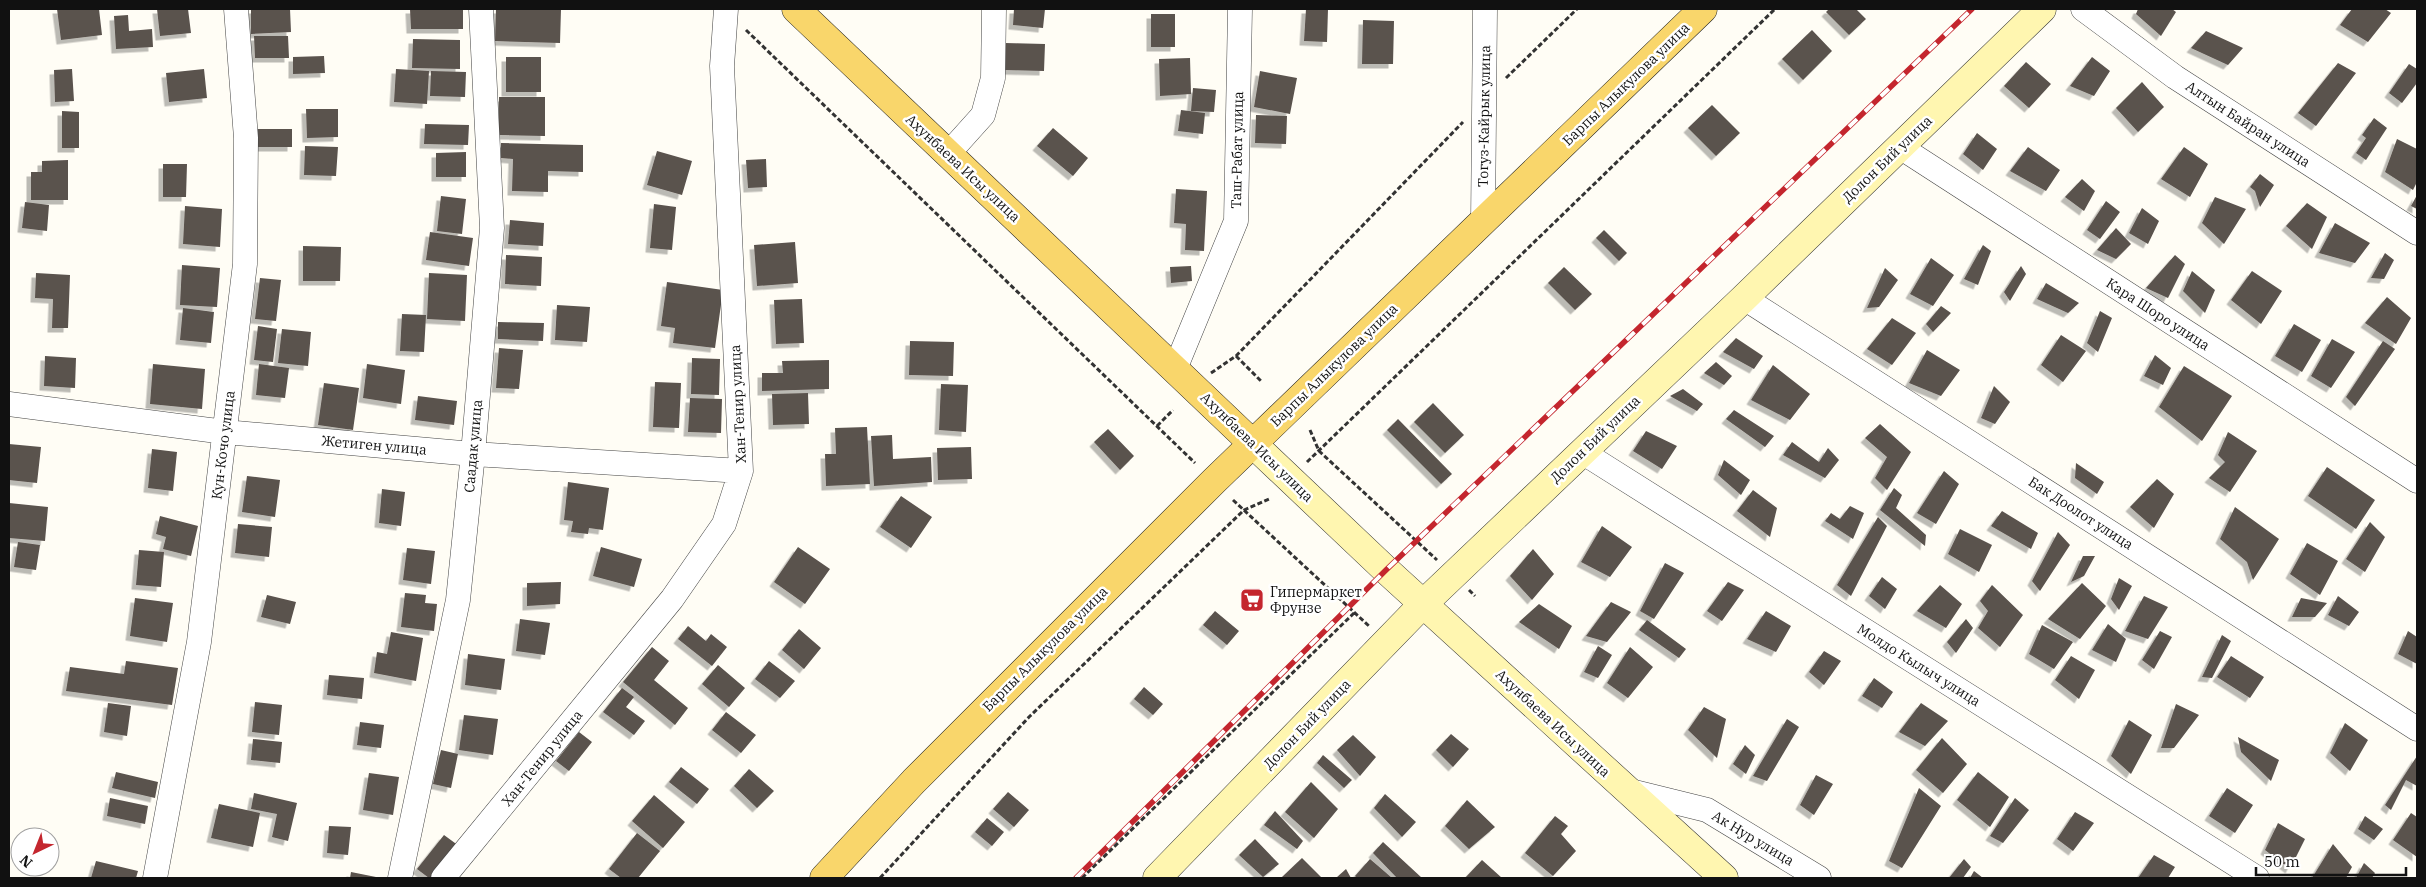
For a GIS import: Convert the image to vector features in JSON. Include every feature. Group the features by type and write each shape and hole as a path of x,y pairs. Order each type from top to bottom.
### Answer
{"main road":[{"name":"Ахунбаева Исы улица","path":"796,9 1252,443"},
{"name":"Барпы Алыкулова улица","path":"824,878 973,720 1252,443 1704,9"}],"street":[{"name":"Кун-Кочо улица","path":"155,878 199,642 245,264 246,138 236,9"},
{"name":"Саадак улица","path":"400,878 458,600 473,454 492,228 481,9"},
{"path":"948,154 983,115 993,78 994,9"},
{"name":"Таш-Рабат улица","path":"1175,369 1236,221 1240,9"},
{"name":"Тогуз-Кайрык улица","path":"1483,223 1485,9"},
{"name":"Долон Бий улица","path":"1157,878 1423,604 1744,298 2042,9"},
{"name":"Алтын Байран улица","path":"2082,9 2175,77 2417,233"},
{"name":"Хан-Тенир улица","path":"443,878 672,599 724,524 742,471 722,66 726,10"},
{"name":"Кара Шоро улица","path":"1900,147 2417,481"},
{"name":"Бак Доолот улица","path":"1744,298 2417,729"},
{"name":"Жетиген улица","path":"9,404 225,432 473,454 742,471"},
{"name":"Ахунбаева Исы улица","path":"1252,443 1423,604 1724,878"},
{"name":"Молдо Кылыч улица","path":"1582,452 2257,878"},
{"name":"Ак Нур улица","path":"1626,790 1707,810 1819,878"}],"path":[{"path":"1210,374 1236,356 1484,99 1577,9"},
{"path":"1306,463 1775,9"},
{"path":"726,10 1195,463"},
{"path":"1236,356 1262,382"},
{"path":"1157,426 1174,410"},
{"path":"1310,430 1319,451 1475,596"},
{"path":"1233,500 1386,641"},
{"path":"880,878 1029,717 1244,510 1269,500"},
{"path":"1082,878 1354,613"}],"building":[{"path":"57,9 99,9 102,35 61,40"},
{"path":"157,9 188,9 191,33 160,36"},
{"path":"251,9 290,9 291,32 251,34"},
{"path":"410,9 463,9 463,29 411,29"},
{"path":"496,9 561,9 560,43 495,41"},
{"path":"1014,9 1045,9 1043,28 1013,25"},
{"path":"1306,9 1328,9 1327,42 1304,41"},
{"path":"1829,9 1856,9 1866,19 1849,35 1826,12"},
{"path":"2138,9 2172,9 2176,12 2161,36 2136,14"},
{"path":"2352,9 2385,9 2391,13 2368,42 2340,25"},
{"path":"1151,14 1175,14 1175,47 1151,47"},
{"path":"128,15 129,31 152,29 153,47 116,49 114,16"},
{"path":"1363,20 1394,21 1393,64 1362,64"},
{"path":"1812,30 1832,51 1803,80 1782,59"},
{"path":"2206,31 2243,48 2228,65 2191,48"},
{"path":"254,36 288,36 289,58 255,58"},
{"path":"413,39 460,40 460,69 412,68"},
{"path":"1005,43 1045,44 1044,71 1004,70"},
{"path":"324,56 325,73 293,74 293,57"},
{"path":"506,57 541,57 541,92 506,92"},
{"path":"2092,57 2110,71 2094,96 2070,86"},
{"path":"1190,58 1191,94 1160,96 1159,59"},
{"path":"2026,62 2051,84 2029,108 2004,86"},
{"path":"2338,63 2356,73 2316,126 2298,113"},
{"path":"2409,64 2417,69 2417,83 2402,103 2389,93"},
{"path":"72,69 74,101 55,102 54,70"},
{"path":"204,69 207,98 169,102 166,73"},
{"path":"396,69 429,71 427,104 394,102"},
{"path":"431,71 466,72 465,97 430,96"},
{"path":"1260,71 1297,78 1290,114 1254,107"},
{"path":"2142,82 2164,107 2138,132 2116,108"},
{"path":"1193,88 1216,90 1214,112 1191,111"},
{"path":"499,97 545,97 545,136 499,135"},
{"path":"1712,105 1740,133 1716,156 1688,128"},
{"path":"306,109 338,109 338,137 307,138"},
{"path":"1181,110 1205,113 1203,134 1178,131"},
{"path":"62,111 79,112 79,148 62,148"},
{"path":"1256,115 1287,116 1286,144 1255,143"},
{"path":"2374,118 2387,128 2366,160 2356,153 2366,138 2362,135"},
{"path":"425,124 469,125 468,145 424,144"},
{"path":"1053,128 1088,158 1073,176 1037,146"},
{"path":"252,129 292,129 292,147 252,147"},
{"path":"1977,133 1997,149 1983,170 1963,154"},
{"path":"2397,139 2417,149 2417,182 2413,190 2385,172"},
{"path":"501,143 583,145 583,172 548,171 548,192 512,191 513,159 501,158"},
{"path":"305,146 338,147 336,176 304,175"},
{"path":"2028,147 2060,170 2046,191 2010,171"},
{"path":"2184,147 2208,164 2190,197 2161,179"},
{"path":"657,151 692,161 682,195 647,185"},
{"path":"466,152 466,177 436,177 436,153"},
{"path":"766,159 767,187 748,188 746,160"},
{"path":"68,160 68,200 31,200 31,172 42,172 42,161"},
{"path":"163,164 187,164 186,197 163,197"},
{"path":"2260,174 2274,185 2260,207 2255,191 2250,187"},
{"path":"2082,179 2095,191 2084,211 2065,197"},
{"path":"1176,189 1207,191 1204,251 1185,250 1186,224 1174,223"},
{"path":"2417,195 2417,209 2411,206"},
{"path":"441,196 466,199 462,234 437,231"},
{"path":"2215,197 2246,209 2224,244 2202,223"},
{"path":"2106,201 2120,212 2100,239 2087,230"},
{"path":"25,202 49,205 47,231 22,228"},
{"path":"2307,203 2327,217 2312,249 2286,226"},
{"path":"654,204 676,207 672,250 650,248"},
{"path":"185,206 222,209 220,247 183,244"},
{"path":"2142,208 2159,221 2148,244 2129,233"},
{"path":"510,220 544,223 543,246 508,244"},
{"path":"2335,223 2370,243 2355,263 2319,253"},
{"path":"2116,228 2131,244 2116,259 2097,250"},
{"path":"1604,230 1627,253 1619,261 1596,238"},
{"path":"430,232 473,238 469,266 426,260"},
{"path":"795,242 798,283 757,286 754,245"},
{"path":"1983,245 1991,251 1978,285 1964,279"},
{"path":"303,246 341,247 340,281 303,281"},
{"path":"2385,253 2394,260 2384,279 2371,278"},
{"path":"506,255 542,257 541,286 505,284"},
{"path":"2175,255 2185,264 2168,298 2146,288"},
{"path":"1931,258 1954,275 1933,306 1910,294"},
{"path":"182,265 220,268 217,307 180,305"},
{"path":"1191,266 1192,281 1171,283 1170,267"},
{"path":"2021,266 2026,274 2010,301 2004,292"},
{"path":"1564,267 1592,294 1575,310 1548,283"},
{"path":"1885,268 1898,280 1879,307 1867,308"},
{"path":"2192,271 2215,290 2205,313 2183,291"},
{"path":"2252,271 2282,291 2261,324 2231,300"},
{"path":"36,273 70,275 68,328 52,328 53,299 35,298"},
{"path":"429,273 467,275 465,321 427,319"},
{"path":"260,278 281,280 276,321 255,319"},
{"path":"667,282 723,290 715,348 673,343 675,328 661,326"},
{"path":"2046,283 2079,303 2068,313 2037,299"},
{"path":"2387,297 2411,318 2396,344 2365,323"},
{"path":"802,299 804,343 776,344 774,300"},
{"path":"557,305 590,307 587,342 555,340"},
{"path":"1941,306 1951,313 1933,332 1926,324"},
{"path":"183,308 214,312 211,343 180,340"},
{"path":"2100,311 2112,318 2098,352 2087,343"},
{"path":"402,314 426,315 424,352 400,351"},
{"path":"1892,318 1916,333 1892,365 1867,349"},
{"path":"498,322 544,323 543,341 498,339"},
{"path":"2294,324 2321,340 2302,372 2275,356"},
{"path":"258,326 277,329 273,362 254,360"},
{"path":"282,329 311,332 308,366 278,363"},
{"path":"2061,335 2086,351 2063,382 2041,365"},
{"path":"1736,338 1763,356 1754,369 1723,352"},
{"path":"2332,339 2355,352 2331,388 2311,376"},
{"path":"910,341 954,342 953,376 909,375"},
{"path":"2383,341 2395,349 2355,406 2346,397"},
{"path":"499,348 523,350 519,389 496,388"},
{"path":"1927,350 1960,370 1941,396 1909,383"},
{"path":"2155,355 2171,368 2163,385 2144,376"},
{"path":"45,356 76,358 75,388 44,386"},
{"path":"692,358 720,359 719,395 691,394"},
{"path":"829,360 829,389 762,391 762,373 783,373 782,361"},
{"path":"1716,362 1732,376 1724,385 1704,373"},
{"path":"153,364 205,369 202,409 150,404"},
{"path":"259,364 289,368 285,398 256,395"},
{"path":"367,364 405,370 401,404 363,398"},
{"path":"1773,365 1810,394 1790,420 1751,400"},
{"path":"2184,366 2232,396 2202,441 2159,407"},
{"path":"655,382 681,383 679,428 653,427"},
{"path":"324,383 359,388 353,430 318,425"},
{"path":"941,384 968,385 966,432 939,430"},
{"path":"1994,386 2010,402 1995,424 1981,418"},
{"path":"1683,389 1703,404 1697,411 1670,396"},
{"path":"808,393 809,424 773,425 772,394"},
{"path":"418,396 457,401 454,425 415,420"},
{"path":"690,398 722,399 721,433 688,432"},
{"path":"1433,403 1464,435 1445,453 1414,422"},
{"path":"1734,410 1774,436 1765,447 1726,419"},
{"path":"1398,419 1452,474 1441,484 1387,430"},
{"path":"1880,424 1911,452 1887,490 1875,478 1887,457 1865,438"},
{"path":"867,427 870,484 826,486 825,454 836,454 835,428"},
{"path":"1108,429 1134,456 1120,470 1094,442"},
{"path":"1646,431 1677,446 1662,469 1633,451"},
{"path":"2228,432 2257,451 2230,492 2209,478 2225,462 2218,455"},
{"path":"892,435 893,459 931,457 932,482 874,486 871,436"},
{"path":"1792,442 1819,462 1828,448 1839,460 1825,478 1783,455"},
{"path":"9,444 41,447 37,483 9,480"},
{"path":"971,447 972,479 938,480 937,448"},
{"path":"152,449 177,452 173,491 148,488"},
{"path":"1724,460 1750,480 1741,495 1718,475"},
{"path":"2076,463 2104,482 2097,494 2075,478"},
{"path":"2327,467 2375,500 2356,529 2308,496"},
{"path":"1944,471 1959,484 1936,524 1917,513"},
{"path":"247,476 280,480 275,517 242,512"},
{"path":"2157,479 2174,494 2154,528 2130,507"},
{"path":"568,482 609,488 603,530 589,528 588,534 571,532 573,521 564,520"},
{"path":"1894,488 1902,495 1896,508 1926,535 1925,546 1880,510"},
{"path":"382,489 405,492 401,526 379,523"},
{"path":"1753,490 1777,508 1770,537 1737,511"},
{"path":"901,496 932,517 911,548 880,527"},
{"path":"9,503 48,507 45,541 9,538"},
{"path":"1850,506 1864,513 1853,539 1825,521 1831,513 1840,519"},
{"path":"2235,507 2279,539 2253,580 2247,562 2220,539"},
{"path":"2002,511 2038,533 2031,549 1991,526"},
{"path":"160,516 198,526 191,556 163,549 166,537 156,534"},
{"path":"1878,517 1887,526 1851,596 1837,585"},
{"path":"2370,522 2385,537 2365,572 2346,559"},
{"path":"238,524 272,527 269,557 235,553"},
{"path":"1602,526 1632,547 1610,577 1581,562"},
{"path":"1960,529 1992,545 1979,572 1948,554"},
{"path":"2058,532 2070,545 2040,591 2032,581"},
{"path":"18,542 40,545 36,570 14,567"},
{"path":"2307,543 2338,561 2320,595 2290,574"},
{"path":"601,547 642,559 634,587 593,576"},
{"path":"798,547 830,569 805,604 774,582"},
{"path":"407,548 435,551 431,584 403,580"},
{"path":"1533,549 1554,574 1532,600 1510,576"},
{"path":"139,550 164,552 161,587 136,585"},
{"path":"2083,556 2095,556 2084,576 2071,582"},
{"path":"1665,563 1684,573 1654,619 1640,611"},
{"path":"1882,577 1897,589 1885,609 1869,596"},
{"path":"2119,578 2132,586 2119,610 2111,599"},
{"path":"561,582 560,604 527,606 527,583"},
{"path":"1728,582 1744,590 1722,621 1707,611"},
{"path":"2082,583 2106,606 2080,639 2048,619"},
{"path":"1940,585 1962,604 1946,628 1917,611"},
{"path":"1992,585 2023,615 2000,647 1978,628 1988,611 1980,601"},
{"path":"405,593 426,595 425,603 437,604 434,631 401,627"},
{"path":"267,595 296,602 290,624 261,617"},
{"path":"2144,596 2168,607 2148,639 2125,631"},
{"path":"2338,596 2359,612 2349,626 2328,615"},
{"path":"135,598 173,603 167,642 130,636"},
{"path":"2301,598 2327,603 2315,617 2292,617"},
{"path":"1611,602 1631,612 1607,642 1586,636"},
{"path":"1539,604 1572,626 1559,649 1519,622"},
{"path":"1215,611 1239,631 1227,645 1203,625"},
{"path":"1766,611 1791,626 1776,652 1747,639"},
{"path":"520,619 550,623 545,655 516,651"},
{"path":"1966,619 1973,628 1956,653 1947,642"},
{"path":"1647,620 1686,649 1679,658 1639,630"},
{"path":"2108,624 2126,639 2116,662 2092,650"},
{"path":"2042,625 2073,642 2054,669 2029,654"},
{"path":"688,626 706,641 711,634 727,647 712,666 678,639"},
{"path":"799,629 821,648 804,669 782,650"},
{"path":"2160,631 2172,637 2154,669 2142,660"},
{"path":"2408,631 2417,637 2417,664 2398,654"},
{"path":"391,632 423,638 416,681 374,673 377,652 387,654"},
{"path":"2222,635 2231,641 2212,678 2202,677"},
{"path":"1598,646 1612,655 1598,678 1584,672"},
{"path":"652,647 669,661 654,680 688,708 675,725 623,682"},
{"path":"1630,647 1653,667 1628,698 1607,683"},
{"path":"1824,651 1841,661 1824,685 1809,672"},
{"path":"468,654 505,659 501,690 465,685"},
{"path":"2071,656 2095,670 2079,699 2055,680"},
{"path":"2231,656 2264,677 2250,698 2217,677"},
{"path":"126,661 178,668 172,705 66,691 70,667 124,674"},
{"path":"769,661 795,681 780,698 755,679"},
{"path":"718,665 745,688 729,707 702,684"},
{"path":"329,675 364,678 362,699 327,695"},
{"path":"1874,678 1893,692 1882,708 1862,696"},
{"path":"1144,687 1163,704 1153,715 1134,699"},
{"path":"622,688 634,697 626,707 645,721 634,735 603,712"},
{"path":"255,702 282,705 279,735 252,732"},
{"path":"108,703 131,706 127,736 104,732"},
{"path":"1921,703 1948,721 1925,746 1899,732"},
{"path":"2176,704 2199,715 2174,748 2161,748"},
{"path":"1704,707 1726,719 1717,758 1688,730"},
{"path":"726,712 756,735 741,753 712,730"},
{"path":"464,715 498,719 493,755 459,750"},
{"path":"1787,719 1799,727 1767,781 1753,776"},
{"path":"2129,720 2152,735 2131,774 2111,756"},
{"path":"360,722 384,725 381,748 357,745"},
{"path":"2345,723 2368,740 2350,771 2330,753"},
{"path":"579,732 592,742 569,771 556,761"},
{"path":"1451,734 1469,749 1453,767 1436,750"},
{"path":"1353,735 1376,757 1360,776 1337,750"},
{"path":"2238,737 2279,760 2271,781 2241,752"},
{"path":"1942,738 1967,764 1943,793 1916,770"},
{"path":"253,739 282,742 280,763 251,760"},
{"path":"1745,745 1755,755 1746,774 1733,764"},
{"path":"441,750 458,754 451,788 433,784"},
{"path":"1323,755 1352,780 1344,788 1317,763"},
{"path":"2417,756 2417,786 2406,780 2391,810 2385,805"},
{"path":"681,767 709,789 697,804 669,782"},
{"path":"749,769 774,791 757,808 734,786"},
{"path":"116,772 158,782 155,798 112,788"},
{"path":"1978,772 2009,797 1990,827 1957,800"},
{"path":"369,773 399,777 393,815 363,810"},
{"path":"1816,775 1833,784 1814,815 1800,805"},
{"path":"1311,782 1338,809 1314,838 1285,812"},
{"path":"1919,788 1941,806 1902,868 1889,861"},
{"path":"2227,788 2253,805 2235,833 2209,816"},
{"path":"1008,792 1029,810 1014,827 993,809"},
{"path":"254,793 297,803 288,841 272,837 277,814 251,809"},
{"path":"1385,794 1416,822 1402,837 1374,808"},
{"path":"654,795 685,822 663,848 632,821"},
{"path":"110,798 148,806 145,824 107,816"},
{"path":"2015,798 2029,810 2003,843 1990,836"},
{"path":"1467,800 1495,827 1469,849 1445,826"},
{"path":"219,804 260,813 253,847 211,838"},
{"path":"1275,811 1303,841 1297,849 1264,825"},
{"path":"2075,812 2094,823 2073,851 2057,839"},
{"path":"2411,813 2417,817 2417,857 2393,840"},
{"path":"1555,816 1568,826 1561,834 1576,851 1553,876 1525,853"},
{"path":"2365,816 2383,829 2374,840 2358,829"},
{"path":"987,818 1004,832 992,846 975,832"},
{"path":"2278,823 2305,839 2290,869 2265,850"},
{"path":"329,826 351,827 348,855 327,853"},
{"path":"637,833 660,851 638,878 621,878 609,869"},
{"path":"444,835 459,846 434,878 429,878 417,869"},
{"path":"1255,839 1279,864 1263,877 1239,855"},
{"path":"1383,842 1422,878 1397,878 1373,853"},
{"path":"2333,844 2352,867 2346,878 2312,878"},
{"path":"2154,855 2175,867 2168,878 2138,878"},
{"path":"1302,858 1322,878 1281,878"},
{"path":"1370,859 1392,878 1357,878 1355,876"},
{"path":"1964,859 1971,867 1963,878 1949,878"},
{"path":"1482,860 1502,878 1465,878"},
{"path":"96,861 138,871 136,878 91,878"},
{"path":"2364,863 2375,873 2372,878 2356,878"},
{"path":"1346,869 1351,878 1336,878"},
{"path":"1974,871 1983,878 1970,878"},
{"path":"351,872 376,877 376,878 350,878"}],"railway":[{"path":"1076,878 1386,570 1972,9"}],"place":[{"name":"Гипермаркет Фрунзе","path":"1252,600"}]}
